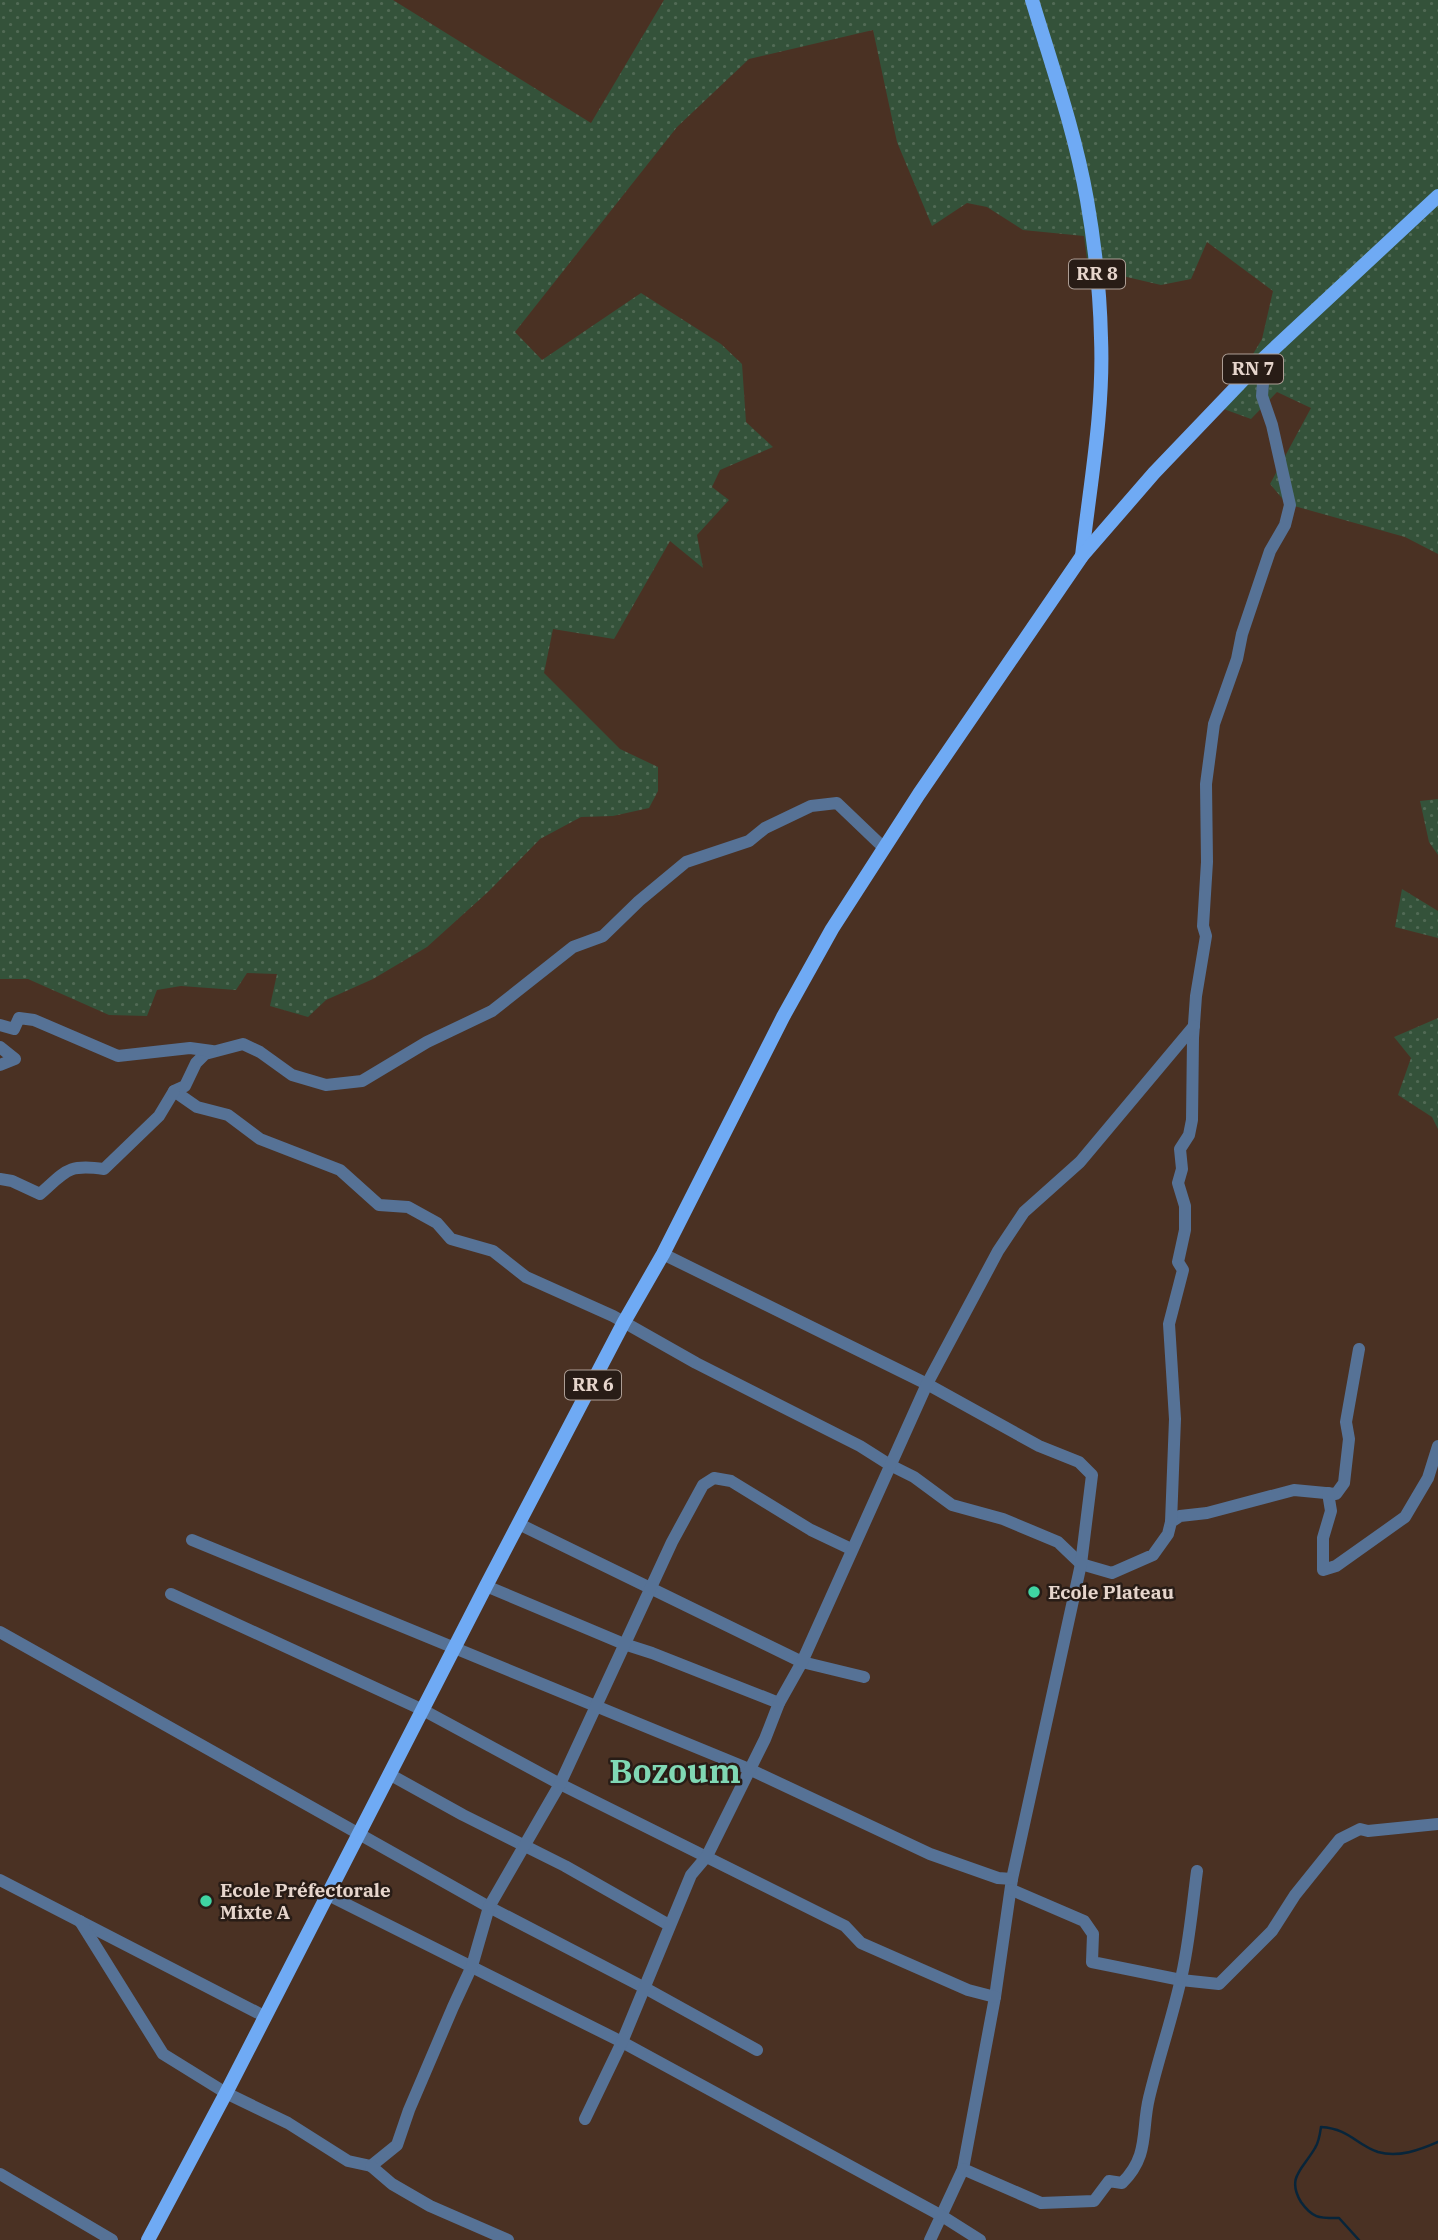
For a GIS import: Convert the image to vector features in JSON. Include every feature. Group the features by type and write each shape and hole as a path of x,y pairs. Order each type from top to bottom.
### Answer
{"main road":[{"name":"RR 8","path":"1032,0 1073,138 1087,200 1097,271 1101,340 1100,396 1082,556"},
{"name":"RN 7","path":"1082,556 1154,473 1265,357 1438,196"},
{"name":"RR 6","path":"148,2240 486,1586 624,1322 663,1254 783,1017 832,929 883,847 1082,556"}],"street":[{"path":"174,1091 197,1107 228,1115 260,1139 340,1170 379,1205 408,1207 437,1223 451,1239 494,1251 526,1277 624,1322 696,1363 860,1446 914,1477 960,1509 1003,1520 1058,1542 1081,1564 1112,1573 1153,1555 1168,1534 1171,1522 1175,1419 1169,1324 1183,1270 1178,1262 1185,1230 1185,1206 1178,1182 1182,1169 1180,1149 1189,1135 1192,1121 1196,996 1206,936 1203,926 1207,862 1206,784 1213,724 1237,659 1242,634 1269,551 1285,525 1290,505 1272,425 1262,396 1265,357"},
{"path":"0,1179 12,1181 40,1194 65,1172 80,1166 104,1169 159,1116 174,1091 185,1086 196,1063 205,1054 243,1044 260,1052 292,1075 326,1085 362,1081 427,1042 492,1011 573,947 603,936 639,901 686,862 749,841 765,828 811,806 837,803 883,847"},
{"path":"0,1025 14,1029 19,1018 34,1020 118,1056 190,1048 216,1052"},
{"path":"585,2119 622,2042 691,1875 707,1856 765,1739 779,1703 802,1662 926,1384 964,1312 1017,1222 1080,1162 1194,1026"},
{"path":"0,1046 15,1059 0,1065"},
{"path":"663,1254 926,1384 1039,1446 1079,1462 1092,1475 1081,1564 1012,1884 995,1997 963,2169 930,2240"},
{"path":"1171,1522 1180,1516 1208,1513 1294,1490 1336,1494 1344,1483 1349,1439 1346,1422 1359,1349"},
{"path":"1328,1493 1331,1511 1323,1538 1323,1570 1336,1566 1405,1517 1428,1478 1438,1446"},
{"path":"371,2166 397,2145 472,1966 489,1907 560,1784 698,1491 714,1478 731,1481 811,1530 851,1549"},
{"path":"519,1524 802,1662 864,1677"},
{"path":"192,1540 749,1769 930,1854 1012,1884 1084,1921 1093,1934 1092,1962 1181,1980 1219,1984 1272,1930 1294,1895 1340,1839 1360,1829 1368,1831 1438,1824"},
{"path":"486,1586 624,1644 779,1703"},
{"path":"171,1594 423,1710 560,1784 845,1926 861,1943 968,1990 995,1997"},
{"path":"0,1632 489,1907 757,2050"},
{"path":"389,1774 523,1847 565,1866 669,1925"},
{"path":"963,2169 1041,2203 1094,2201 1109,2181 1122,2183 1138,2162 1145,2139 1148,2102 1181,1980 1197,1871"},
{"path":"0,1880 264,2016"},
{"path":"328,1895 622,2042 942,2216 980,2240"},
{"path":"79,1921 163,2054 226,2093 288,2123 348,2161 371,2166 392,2184 430,2206 508,2240"},
{"path":"0,2174 113,2240"}],"green space":[{"path":"0,0 393,0 591,123 664,0 1438,0 1438,554 1405,537 1287,504 1270,484 1311,408 1277,392 1251,419 1221,408 1262,339 1273,291 1207,242 1191,279 1161,285 1088,268 1084,236 1023,230 987,207 967,203 932,226 897,142 873,30 749,59 677,127 515,332 542,360 641,293 721,344 742,364 746,422 773,447 720,470 712,487 729,500 697,535 703,568 670,541 614,639 553,629 544,673 620,749 658,767 658,791 649,808 613,816 581,817 540,839 489,891 427,947 373,979 326,1000 308,1017 270,1006 277,974 247,973 236,990 181,986 157,990 147,1016 109,1015 28,979 0,979"},
{"path":"1438,799 1438,855 1429,842 1420,801"},
{"path":"1402,889 1438,911 1438,938 1395,927"},
{"path":"1438,1018 1438,1129 1432,1117 1398,1095 1411,1058 1394,1037"}],"waterway":[{"path":"1359,2240 1339,2218 1322,2217 1309,2212 1297,2193 1295,2186 1298,2173 1316,2146 1321,2127 1339,2131 1370,2149 1386,2154 1409,2152 1438,2142"}],"place":[{"name":"Ecole Plateau","path":"1034,1592"},
{"name":"Ecole Préfectorale Mixte A","path":"206,1901"}],"district":[{"name":"Bozoum","path":"675,1771"}]}
